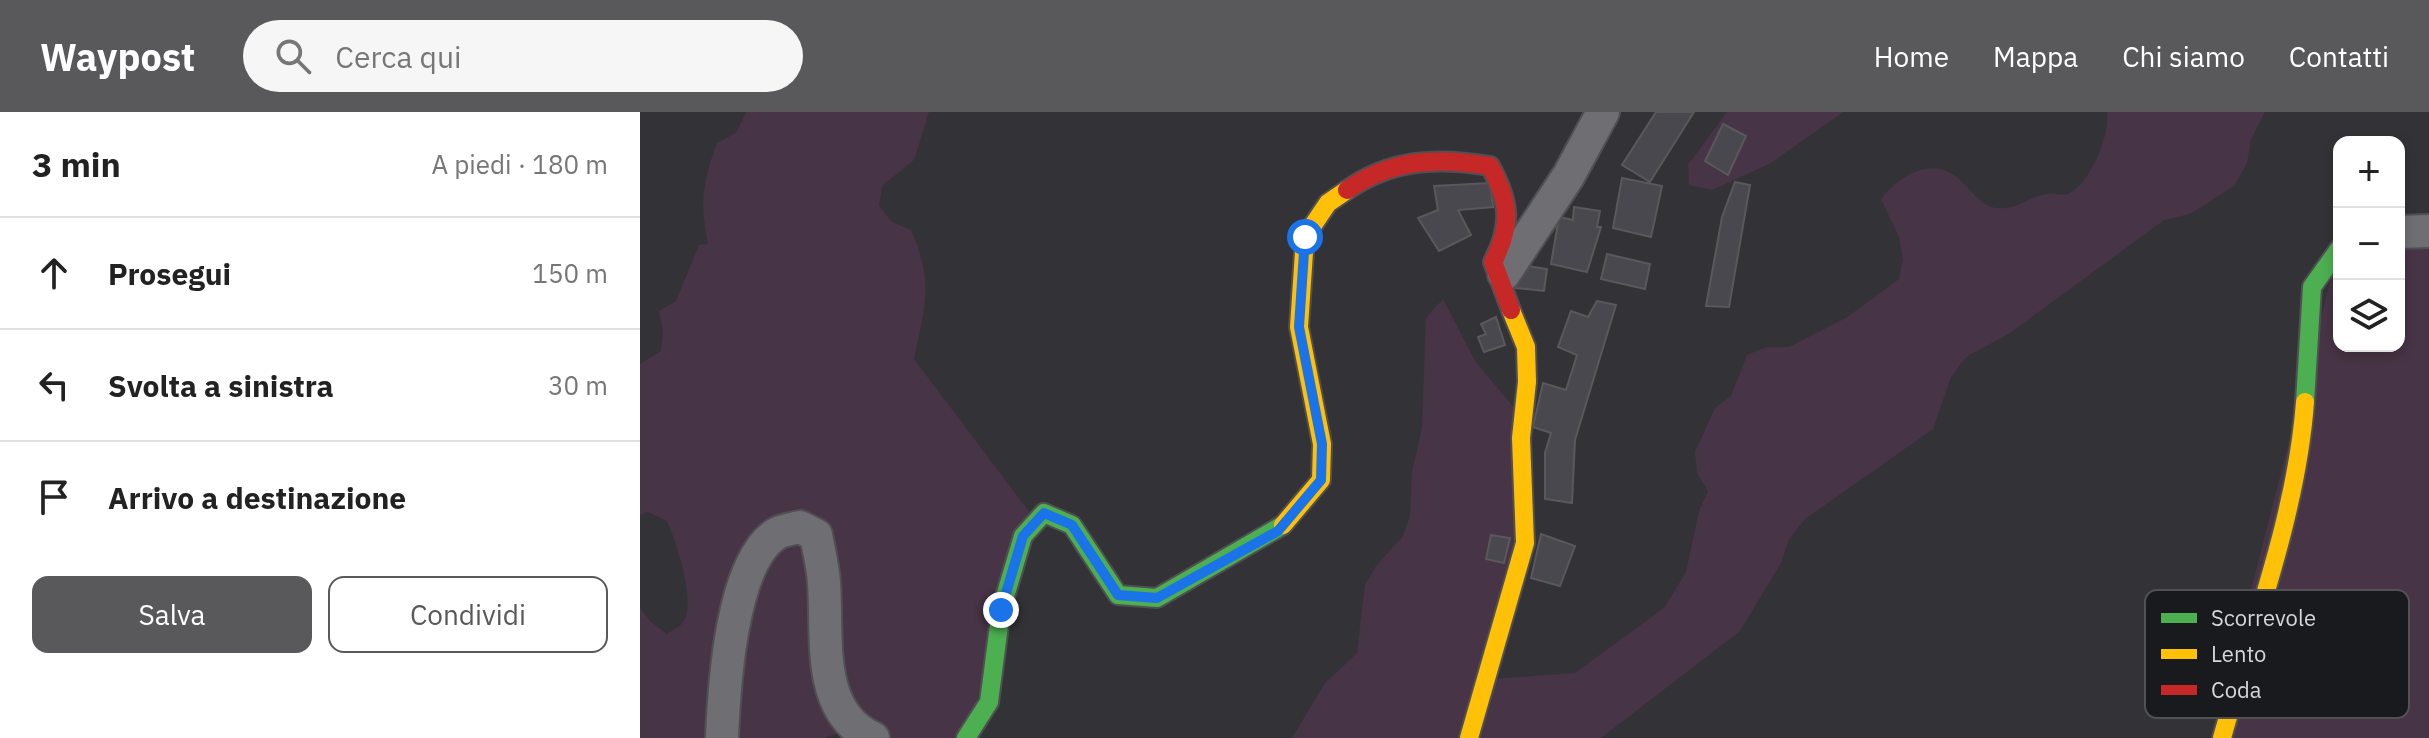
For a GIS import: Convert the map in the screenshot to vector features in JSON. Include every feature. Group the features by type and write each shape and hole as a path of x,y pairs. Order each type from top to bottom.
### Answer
{"street":[{"path":"1498,283 1569,175 1603,112"},
{"path":"966,738 989,702 1001,610 1023,536 1044,513 1072,525 1118,595 1157,598 1278,531 1321,480 1322,444 1299,327 1305,237 1328,203 1366,177 1408,162 1453,160 1490,166 1506,193 1510,231 1493,262 1498,283 1526,347 1527,382 1521,438 1525,543 1469,738"},
{"path":"2405,232 2429,231"},
{"path":"2264,590 2281,530 2303,426 2312,287 2333,257"},
{"path":"722,738 726,662 752,560 777,533 800,527 816,535 824,583 824,653 835,694 854,729 873,738"},
{"path":"2222,738 2228,718"}],"shaded area":[{"path":"746,112 929,112 914,160 882,186 879,206 892,222 911,230 923,264 924,309 914,359 1033,517 965,738 878,738 864,724 824,738 640,738 640,608 651,622 667,634 683,622 688,601 684,572 667,521 648,512 640,515 640,364 661,351 663,331 659,311 676,301 699,245 708,244 703,204 708,170 717,143 736,133"},
{"path":"1727,112 1843,112 1771,163 1712,190 1689,185 1688,165"},
{"path":"2107,112 2265,112 2251,139 2247,163 2234,186 2190,214 2164,220 2010,333 1966,357 1951,377 1933,429 1805,519 1789,539 1781,563 1740,631 1601,738 1292,738 1325,683 1357,653 1365,585 1376,566 1403,536 1410,516 1412,472 1422,428 1426,318 1443,299 1475,361 1516,410 1527,506 1491,679 1575,673 1664,608 1686,572 1699,511 1708,491 1697,473 1695,452 1715,408 1731,396 1747,355 1767,347 1789,347 1846,318 1899,279 1903,260 1899,237 1881,199 1888,191 1914,172 1935,168 1955,176 1983,203 1996,208 2010,207 2046,194 2070,193 2085,179 2098,157"},
{"path":"2405,233 2429,234 2429,738 2213,738 2218,718 2409,718 2409,590 2251,590 2333,270 2333,352 2405,352"}],"building":[{"path":"1656,112 1694,112 1650,182 1622,165"},
{"path":"1723,124 1746,136 1728,175 1705,161"},
{"path":"1622,178 1662,186 1651,237 1613,228"},
{"path":"1735,182 1750,185 1729,307 1706,306 1722,217"},
{"path":"1490,183 1493,207 1458,210 1471,235 1439,251 1418,218 1438,210 1434,186"},
{"path":"1574,207 1600,211 1597,227 1601,227 1587,272 1551,264 1559,217 1573,220"},
{"path":"1607,254 1650,264 1645,289 1601,279"},
{"path":"1520,265 1547,269 1544,291 1516,288"},
{"path":"1597,301 1616,305 1575,440 1572,503 1545,499 1545,453 1551,433 1533,427 1543,383 1566,390 1577,355 1558,347 1571,311 1588,317"},
{"path":"1496,317 1505,345 1484,352 1478,337 1486,334 1481,324"},
{"path":"1541,534 1575,546 1560,586 1531,578"},
{"path":"1491,535 1510,538 1504,563 1486,559"}],"traffic: fast":[{"path":"2305,402 2312,287 2333,257"},
{"path":"966,738 989,702 1001,610 1023,536 1044,513 1072,525 1118,595 1157,598 1283,525"}],"traffic: slow":[{"path":"1283,525 1321,480 1322,444 1299,327 1305,237 1328,203 1347,190"},
{"path":"1469,738 1525,543 1521,438 1527,382 1526,347 1511,310"},
{"path":"2267,590 2293,486 2305,402"},
{"path":"2222,738 2228,718"}],"traffic: jam":[{"path":"1347,190 1398,166 1433,161 1490,166 1502,191 1506,214 1506,225 1493,262 1511,310"}],"route":[{"path":"1001,610 1023,536 1044,513 1072,525 1094,563 1118,595 1157,598 1278,531 1321,480 1322,444 1299,327 1305,237"}]}
